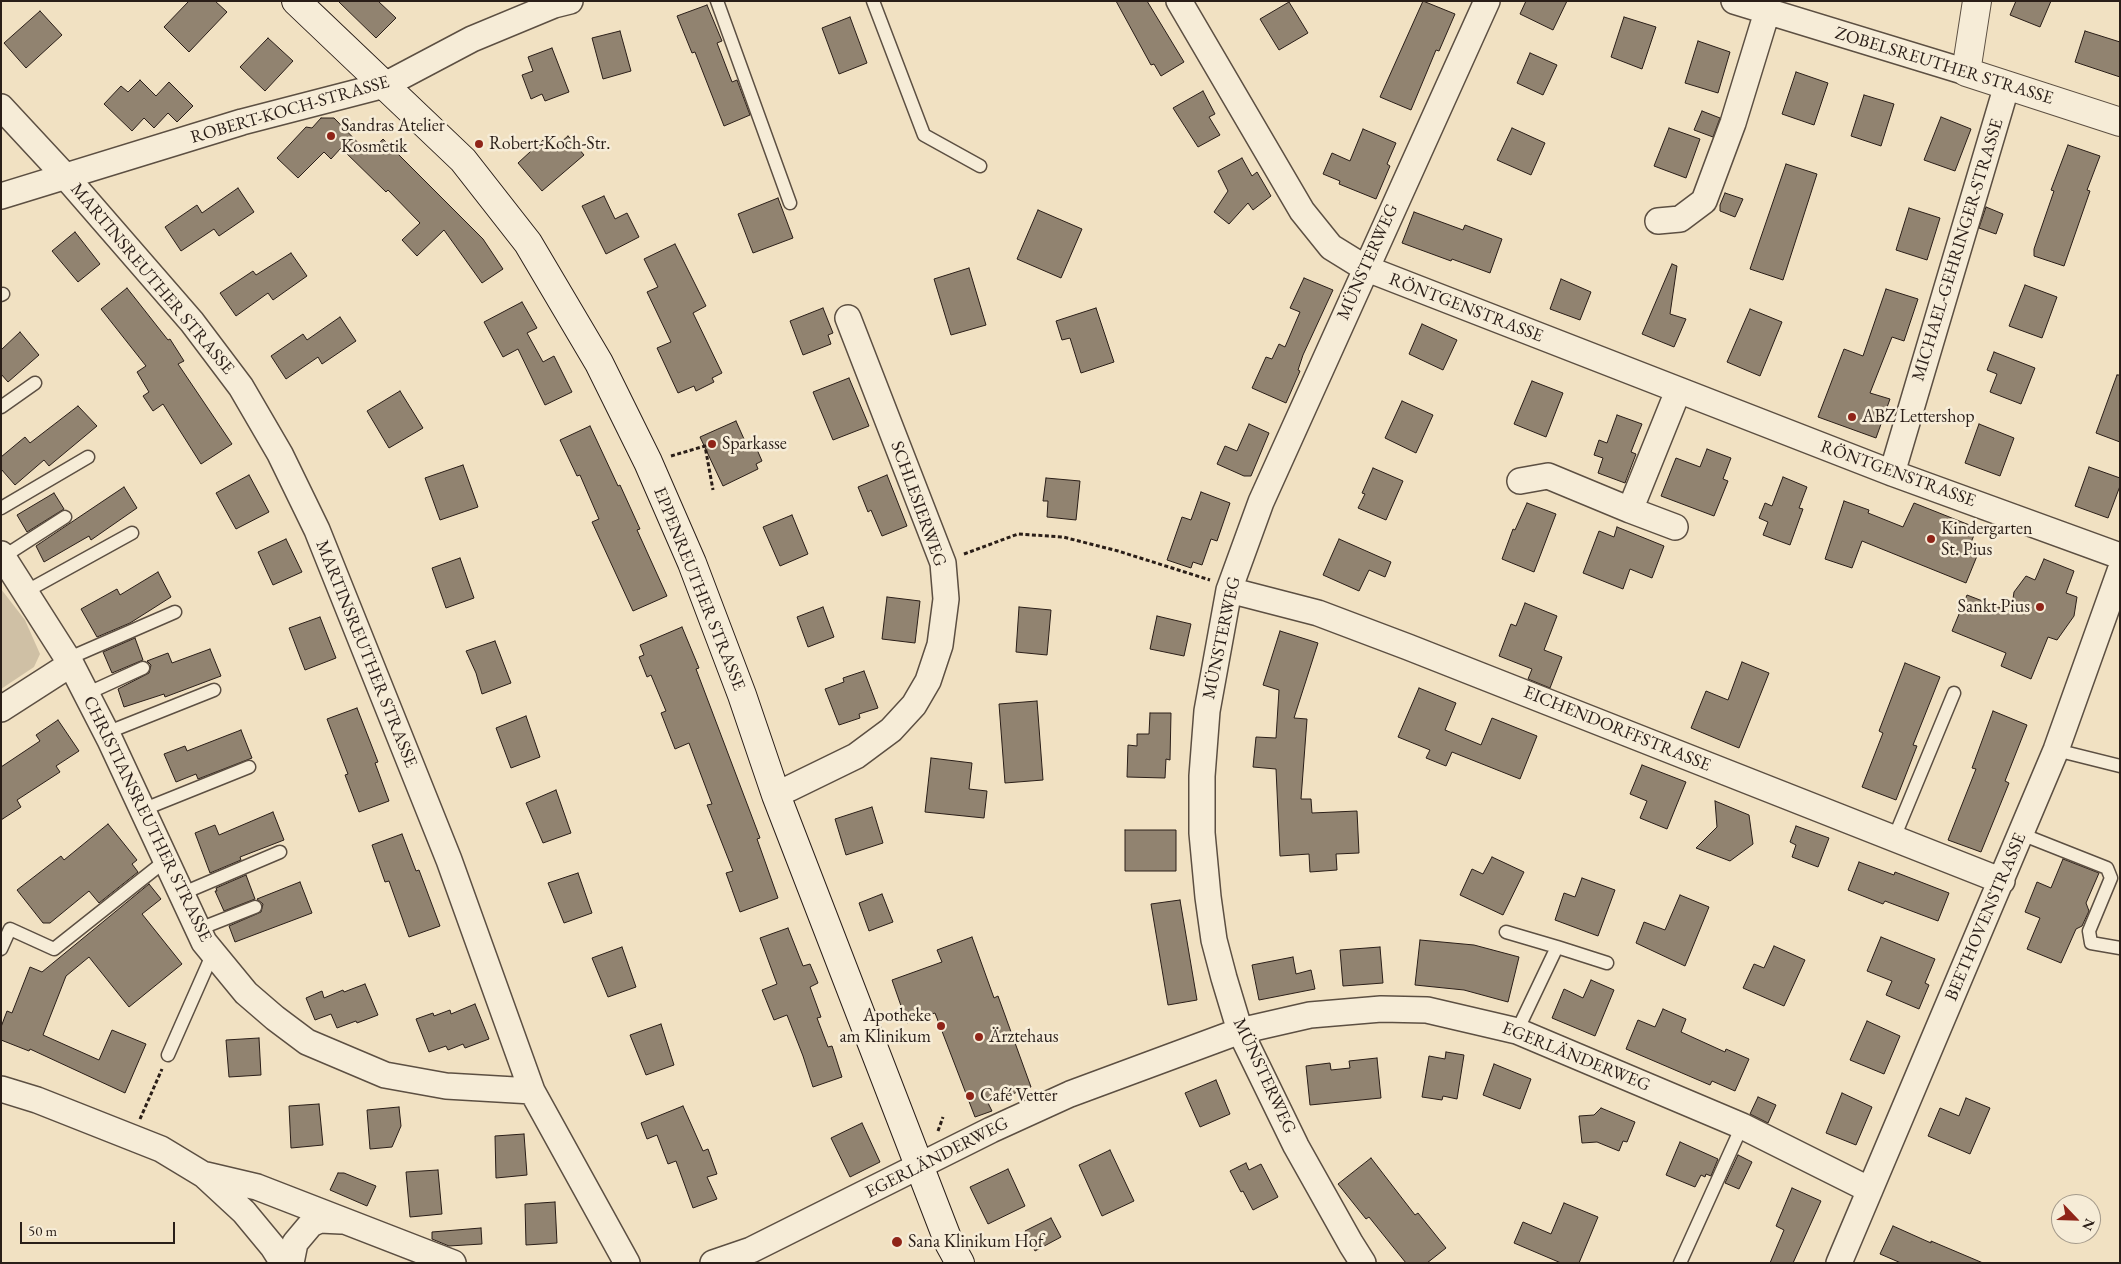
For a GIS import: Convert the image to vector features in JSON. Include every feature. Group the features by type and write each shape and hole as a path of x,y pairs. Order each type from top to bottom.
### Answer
{"main road":[{"name":"EPPENREUTHER STRASSE","path":"296,1 463,160 528,243 599,363 648,462 692,563 742,695 776,795 949,1243 960,1263"},
{"path":"1966,72 1977,1"},
{"name":"ZOBELSREUTHER STRASSE","path":"1966,72 2120,122"}],"street":[{"name":"ROBERT-KOCH-STRASSE","path":"1,196 242,122 385,85 472,39 554,5 570,1"},
{"name":"RÖNTGENSTRASSE","path":"1179,1 1302,211 1331,247 1365,268 1678,391 2120,556"},
{"name":"MÜNSTERWEG","path":"1363,1263 1296,1146 1240,1031 1214,940 1202,833 1202,776 1207,711 1228,590 1261,502 1487,1"},
{"name":"ZOBELSREUTHER STRASSE","path":"1734,1 1966,72"},
{"path":"1658,221 1680,219 1704,201 1733,123 1767,12"},
{"name":"MICHAEL-GEHRINGER-STRASSE","path":"1892,472 2007,85"},
{"name":"MARTINSREUTHER STRASSE","path":"1,107 66,177 192,322 242,387 280,454 317,530 449,860 532,1091 627,1263"},
{"name":"SCHLESIERWEG","path":"776,795 856,756 891,730 914,705 928,681 940,644 946,599 943,563 848,318"},
{"path":"1630,510 1678,391"},
{"path":"1520,481 1548,476 1675,527"},
{"name":"CHRISTIANSREUTHER STRASSE","path":"2,556 69,661 106,734 204,942 246,993 307,1042 385,1075 438,1084 532,1091"},
{"name":"BEETHOVENSTRASSE","path":"1843,1262 1870,1190 2056,750 2120,571"},
{"name":"EICHENDORFFSTRASSE","path":"1228,590 1318,613 1354,626 2002,881"},
{"path":"1,709 69,661"},
{"name":"EGERLÄNDERWEG","path":"713,1263 751,1250 991,1130 1070,1094 1240,1031 1310,1015 1381,1009 1427,1010 1517,1030 1742,1126 1870,1190"},
{"path":"1,1088 37,1100 161,1149 204,1175 244,1212 274,1247 283,1263"},
{"path":"204,1175 257,1187 453,1263"},
{"path":"291,1263 290,1258 295,1243 310,1224 320,1220 331,1219 348,1223"}],"lane":[{"path":"717,1 790,203"},
{"path":"873,1 924,135 980,166"},
{"path":"1,407 35,383"},
{"path":"1,508 88,457"},
{"path":"2,556 65,518"},
{"path":"25,592 132,533"},
{"path":"69,661 175,612"},
{"path":"86,694 143,668"},
{"path":"106,734 214,690"},
{"path":"1894,838 1954,693"},
{"path":"2056,750 2120,766"},
{"path":"142,810 249,767"},
{"path":"2021,834 2107,868 2111,878 2089,931 2091,943 2120,948"},
{"path":"181,894 280,852"},
{"path":"1,949 10,929 54,949 165,860"},
{"path":"199,929 255,907"},
{"path":"1506,932 1607,963"},
{"path":"1517,1030 1557,947"},
{"path":"168,1055 213,953"},
{"path":"1680,1263 1742,1126"}],"path":[{"path":"648,462 705,446 713,490"},
{"path":"943,563 1018,534 1063,537 1118,551 1212,581 1228,590"},
{"path":"132,1138 168,1055"}],"shaded area":[{"path":"1,589 25,620 40,654 34,667 1,689"}],"building":[{"path":"189,1 215,1 227,12 189,52 164,27"},
{"path":"338,1 378,1 396,18 376,38"},
{"path":"1116,1 1147,1 1184,62 1161,76 1154,64 1151,65"},
{"path":"1423,1 1455,14 1439,51 1436,50 1411,110 1380,97"},
{"path":"1526,1 1567,1 1553,30 1520,14"},
{"path":"2016,1 2051,1 2040,27 2010,15"},
{"path":"1289,2 1308,33 1279,50 1260,19"},
{"path":"707,5 722,41 717,43 732,82 737,80 750,115 724,126 695,52 692,53 677,16"},
{"path":"40,11 62,35 26,68 4,43"},
{"path":"850,17 867,63 839,74 822,28"},
{"path":"1624,17 1656,27 1642,69 1611,57"},
{"path":"620,31 631,71 603,79 592,38"},
{"path":"2085,31 2120,42 2120,77 2075,62"},
{"path":"268,38 293,61 265,91 240,67"},
{"path":"1698,41 1730,52 1718,93 1685,83"},
{"path":"552,48 569,92 545,101 542,94 531,99 522,75 533,71 528,57"},
{"path":"1530,53 1557,65 1543,95 1517,83"},
{"path":"1796,72 1828,83 1814,125 1782,114"},
{"path":"140,80 156,96 169,82 193,106 177,122 168,113 154,128 144,118 132,131 104,104 121,86 128,92"},
{"path":"1203,91 1215,114 1209,117 1220,135 1198,147 1173,108"},
{"path":"1864,95 1894,104 1881,146 1851,136"},
{"path":"1702,111 1720,118 1713,137 1694,130"},
{"path":"1941,117 1971,129 1955,171 1924,160"},
{"path":"321,118 334,118 369,154 383,139 483,239 503,269 482,283 444,230 417,256 402,240 420,223 388,190 386,192 341,148 331,159 324,152 298,178 277,158 306,127 312,128"},
{"path":"1512,128 1545,143 1531,175 1497,160"},
{"path":"1669,128 1700,139 1686,178 1654,166"},
{"path":"1363,129 1396,143 1387,164 1390,166 1376,199 1339,184 1340,181 1323,174 1332,153 1350,161"},
{"path":"568,136 584,155 542,191 518,163 543,140 552,150"},
{"path":"2068,145 2100,156 2087,190 2090,191 2064,266 2034,256 2034,249 2054,191 2051,190"},
{"path":"1242,158 1252,176 1257,172 1271,196 1253,210 1248,203 1229,224 1214,212 1228,191 1218,171"},
{"path":"1786,164 1817,174 1783,280 1750,269"},
{"path":"238,188 254,212 219,236 214,229 181,251 165,227 197,205 202,213"},
{"path":"1725,193 1743,199 1735,217 1720,211 1720,205"},
{"path":"604,196 615,219 627,213 639,237 606,254 582,206"},
{"path":"778,198 793,238 753,253 738,214"},
{"path":"1986,207 2003,214 1996,234 1979,228"},
{"path":"1909,208 1940,218 1927,260 1896,250"},
{"path":"1038,210 1082,229 1061,278 1017,259"},
{"path":"1414,212 1463,230 1465,225 1502,239 1490,273 1402,243"},
{"path":"75,232 100,264 78,282 52,251"},
{"path":"675,244 706,306 693,313 722,373 712,378 714,382 696,391 694,386 678,393 657,348 671,342 647,292 658,287 644,259"},
{"path":"291,253 307,276 273,300 268,293 236,316 220,293 253,271 256,275"},
{"path":"1672,264 1677,266 1670,314 1686,319 1674,347 1642,334"},
{"path":"969,268 986,325 951,335 934,279"},
{"path":"1304,278 1333,290 1303,355 1298,370 1300,371 1286,403 1252,388 1266,357 1272,359 1279,344 1285,347 1300,312 1290,308"},
{"path":"1561,279 1591,292 1580,320 1550,309"},
{"path":"2025,285 2057,297 2042,338 2009,326"},
{"path":"127,288 168,340 170,339 184,361 178,364 232,444 201,464 163,404 153,411 143,396 149,392 137,372 146,366 101,309"},
{"path":"1886,289 1918,299 1904,341 1892,337 1870,393 1890,399 1876,438 1818,417 1844,349 1863,356"},
{"path":"522,302 537,328 527,333 543,362 554,356 572,392 545,405 518,349 503,357 484,322"},
{"path":"823,308 833,333 828,335 831,344 803,355 790,321"},
{"path":"1096,308 1114,362 1081,373 1070,338 1062,340 1056,321"},
{"path":"1750,309 1782,322 1760,376 1727,362"},
{"path":"340,317 356,341 322,364 318,357 286,379 271,356 303,334 307,340"},
{"path":"1422,324 1457,340 1443,370 1409,354"},
{"path":"20,332 39,355 8,382 1,374 1,350"},
{"path":"1994,352 2035,368 2021,404 1990,392 1997,374 1987,370"},
{"path":"2117,375 2120,375 2120,442 2096,433"},
{"path":"849,378 869,426 833,440 813,392"},
{"path":"1532,381 1563,393 1546,437 1514,424"},
{"path":"400,391 423,428 389,448 367,411"},
{"path":"1402,401 1433,415 1416,453 1385,438"},
{"path":"78,406 97,426 49,466 44,460 15,485 1,469 1,457 25,437 30,443"},
{"path":"1617,415 1642,424 1631,452 1636,454 1625,483 1598,473 1603,458 1594,455 1599,440 1607,443"},
{"path":"736,421 748,448 755,445 762,461 756,464 758,469 723,486 700,437"},
{"path":"1249,424 1269,433 1251,476 1244,476 1217,464 1225,446 1237,451"},
{"path":"1979,424 2014,438 2000,476 1965,463"},
{"path":"590,426 640,529 637,530 667,596 633,611 592,522 599,519 580,475 577,476 560,440"},
{"path":"1707,449 1731,458 1723,479 1728,481 1714,516 1661,496 1676,458 1700,467"},
{"path":"463,465 478,507 440,520 425,478"},
{"path":"2089,467 2120,478 2120,486 2108,518 2075,506"},
{"path":"1373,468 1403,481 1386,520 1358,508 1365,494 1362,493"},
{"path":"249,475 269,512 236,529 216,493"},
{"path":"887,475 907,526 882,536 871,510 868,512 858,487"},
{"path":"1783,477 1807,487 1799,508 1803,509 1790,545 1763,535 1768,522 1759,518 1765,503 1772,506"},
{"path":"1046,478 1080,481 1076,520 1047,517 1048,501 1043,501"},
{"path":"124,487 137,508 91,540 89,536 44,562 36,546"},
{"path":"1201,492 1230,503 1217,541 1211,539 1202,565 1193,562 1191,568 1167,560 1182,517 1191,520"},
{"path":"54,493 64,509 27,532 17,515"},
{"name":"Kindergarten St. Pius","path":"1844,501 1869,510 1868,513 1903,527 1914,503 1977,528 1967,552 1977,556 1966,583 1862,541 1852,568 1825,559"},
{"path":"1527,503 1556,514 1534,572 1502,559 1513,529 1515,530"},
{"path":"792,515 808,554 780,566 763,527"},
{"path":"1617,527 1664,546 1652,578 1630,569 1623,589 1583,573 1599,531 1614,537"},
{"path":"286,539 302,572 273,585 258,552"},
{"path":"1339,539 1391,562 1385,577 1369,570 1359,591 1323,575"},
{"path":"460,558 474,598 446,608 432,568"},
{"path":"2044,559 2074,571 2066,593 2077,597 2074,616 2057,640 2048,637 2031,679 2001,666 2006,653 1952,631 1967,595 2011,612 2014,592 2026,576 2035,580"},
{"path":"158,572 171,597 130,623 97,637 81,609 117,589 120,595"},
{"path":"887,597 920,601 915,643 882,639"},
{"path":"1525,603 1557,616 1544,650 1562,657 1550,688 1528,679 1532,669 1499,656 1511,624 1516,626"},
{"path":"823,607 834,637 808,647 797,617"},
{"path":"1019,607 1051,610 1047,655 1016,652"},
{"path":"1157,616 1191,624 1184,656 1150,649"},
{"path":"320,617 336,658 305,670 289,628"},
{"path":"682,627 699,668 696,669 760,838 757,839 778,898 740,912 726,873 733,871 707,805 712,804 689,743 675,749 661,713 666,711 651,675 647,677 639,657 644,655 640,645"},
{"path":"1280,631 1318,643 1294,718 1307,719 1301,799 1311,799 1312,813 1357,811 1359,853 1336,854 1337,870 1310,872 1309,854 1280,856 1276,769 1253,767 1256,737 1276,738 1279,690 1263,685"},
{"path":"135,638 143,660 112,673 103,652"},
{"path":"495,641 511,683 482,694 476,673 466,651"},
{"path":"210,649 221,676 165,697 164,694 124,707 118,689 149,673 151,665 147,661 168,653 172,663"},
{"path":"1742,662 1769,673 1739,748 1691,728 1706,691 1728,700"},
{"path":"1905,663 1940,677 1913,745 1917,746 1896,800 1862,787 1883,733 1879,731"},
{"path":"864,671 878,708 859,714 860,718 839,725 825,689 844,682 843,678"},
{"path":"1419,688 1456,703 1445,730 1481,745 1492,718 1537,736 1520,779 1452,752 1446,766 1426,758 1430,750 1398,737"},
{"path":"1037,701 1043,780 1005,783 999,704"},
{"path":"357,708 378,762 375,763 389,801 359,812 345,775 348,774 327,719"},
{"path":"1993,711 2027,725 2005,781 2009,783 1981,852 1948,840 1976,769 1972,768"},
{"path":"1150,713 1171,713 1170,760 1166,759 1165,778 1127,777 1128,745 1137,746 1137,734 1149,734"},
{"path":"526,716 540,757 511,768 496,728"},
{"path":"58,720 79,751 56,766 60,772 17,800 21,807 1,820 1,767 40,741 36,735"},
{"path":"241,730 252,758 198,779 196,774 176,782 164,754 185,746 187,751"},
{"path":"931,758 972,763 969,789 987,791 984,818 925,812"},
{"path":"1642,765 1686,782 1667,829 1640,818 1647,801 1630,794"},
{"path":"556,790 571,833 543,843 526,803"},
{"path":"1715,801 1749,815 1753,844 1730,861 1696,848 1717,827"},
{"path":"872,807 883,843 846,855 835,819"},
{"path":"273,812 284,840 240,857 241,860 210,873 195,833 215,825 219,835"},
{"path":"108,824 137,860 132,864 138,872 99,903 89,891 50,923 43,923 17,890 61,856 64,860"},
{"path":"1796,826 1829,838 1818,867 1792,857 1796,845 1790,842"},
{"path":"1125,830 1176,830 1176,871 1125,871"},
{"path":"402,834 416,871 419,870 440,926 409,937 389,881 385,882 372,845"},
{"path":"1492,857 1524,872 1503,915 1460,895 1472,869 1483,874"},
{"path":"2063,859 2099,873 2086,903 2089,911 2082,926 2076,929 2061,963 2027,949 2040,918 2025,912 2037,882 2051,888"},
{"path":"1859,862 1894,875 1895,872 1949,893 1938,921 1885,901 1883,904 1848,890"},
{"path":"578,873 592,913 564,923 548,883"},
{"path":"246,875 255,899 224,911 215,891 217,891 216,888"},
{"path":"1582,878 1615,890 1598,936 1555,920 1564,893 1575,897"},
{"path":"300,882 312,913 235,942 229,926 261,912 263,904 257,899"},
{"path":"149,884 161,899 142,914 182,964 129,1007 89,957 66,976 43,1035 99,1060 112,1030 146,1044 125,1093 30,1049 29,1051 1,1040 1,1027 7,1011 12,1013 30,967 42,972"},
{"path":"882,894 893,922 869,931 859,903"},
{"path":"1680,895 1709,907 1685,966 1636,943 1644,922 1665,930"},
{"path":"1180,900 1197,1000 1168,1005 1151,904"},
{"path":"788,928 803,966 810,964 818,983 810,987 821,1017 817,1018 828,1047 832,1046 842,1077 813,1087 787,1015 774,1020 762,990 777,984 760,938"},
{"name":"Ärztehaus","path":"972,937 994,998 998,996 1031,1087 988,1103 992,1111 975,1117 935,1013 907,1023 892,980 942,962 937,950"},
{"path":"1881,937 1935,959 1925,983 1929,985 1919,1009 1886,995 1892,981 1867,971"},
{"path":"1420,940 1474,945 1519,957 1508,1002 1464,990 1415,985"},
{"path":"1774,946 1805,960 1784,1006 1743,988 1754,964 1764,968"},
{"path":"622,947 636,987 608,997 592,958"},
{"path":"1380,947 1383,983 1343,986 1340,950"},
{"path":"1293,957 1296,974 1311,970 1315,989 1259,1000 1252,965"},
{"path":"1591,980 1614,990 1595,1036 1552,1018 1564,989 1583,998"},
{"path":"365,984 378,1015 337,1028 331,1014 315,1020 306,998 322,991 324,998"},
{"path":"475,1004 489,1039 465,1048 463,1044 448,1050 446,1046 429,1052 416,1019 433,1013 434,1016 450,1010 451,1014"},
{"path":"1663,1009 1686,1019 1681,1032 1725,1052 1726,1049 1749,1059 1735,1091 1712,1081 1710,1085 1626,1049 1638,1020 1655,1027"},
{"path":"1867,1021 1900,1036 1884,1074 1850,1060"},
{"path":"661,1024 674,1065 646,1075 630,1035"},
{"path":"259,1038 261,1075 229,1077 226,1040"},
{"path":"1446,1052 1464,1055 1457,1099 1443,1096 1442,1100 1422,1097 1429,1056 1445,1059"},
{"path":"1377,1058 1381,1098 1310,1105 1306,1066 1330,1063 1331,1070 1350,1068 1349,1061"},
{"path":"1494,1064 1531,1079 1520,1109 1483,1095"},
{"path":"1216,1080 1230,1114 1200,1127 1185,1093"},
{"path":"1842,1093 1872,1107 1856,1145 1826,1133"},
{"path":"1758,1097 1776,1105 1768,1123 1750,1114"},
{"path":"1966,1098 1990,1108 1970,1154 1928,1136 1940,1108 1959,1116"},
{"path":"319,1104 323,1145 291,1148 289,1106"},
{"path":"683,1106 703,1151 708,1149 717,1174 707,1177 717,1199 693,1208 676,1161 668,1164 657,1135 647,1139 641,1123"},
{"path":"399,1107 401,1126 392,1147 370,1149 367,1110"},
{"path":"1601,1108 1635,1122 1627,1142 1623,1141 1619,1151 1597,1142 1582,1143 1579,1116 1594,1115"},
{"path":"862,1123 880,1162 850,1177 831,1138"},
{"path":"524,1134 527,1175 496,1178 495,1136"},
{"path":"1680,1142 1718,1159 1711,1176 1706,1174 1705,1177 1701,1175 1695,1187 1666,1175"},
{"path":"1110,1150 1134,1201 1102,1216 1079,1165"},
{"path":"1738,1155 1752,1162 1739,1189 1725,1183"},
{"path":"1371,1158 1415,1215 1418,1213 1446,1248 1427,1263 1406,1263 1369,1217 1366,1219 1338,1184"},
{"path":"1246,1163 1249,1170 1261,1164 1278,1197 1253,1210 1230,1171"},
{"path":"1008,1169 1025,1206 988,1224 970,1187"},
{"path":"438,1170 442,1214 410,1217 406,1172"},
{"path":"338,1173 344,1173 376,1186 367,1206 330,1190"},
{"path":"1792,1188 1821,1201 1793,1263 1770,1263 1784,1230 1776,1226"},
{"path":"555,1202 557,1243 526,1245 525,1204"},
{"path":"1564,1203 1598,1217 1579,1263 1561,1263 1514,1243 1523,1222 1551,1234"},
{"path":"1051,1218 1061,1237 1035,1251 1025,1231"},
{"path":"1893,1226 1983,1263 1901,1263 1880,1254"},
{"path":"481,1228 482,1244 449,1246 432,1239 432,1232"}],"place":[{"name":"Sandras Atelier Kosmetik","path":"331,136"},
{"name":"Robert-Koch-Str.","path":"479,144"},
{"name":"ABZ Lettershop","path":"1852,417"},
{"name":"Sparkasse","path":"712,444"},
{"name":"Kindergarten St. Pius","path":"1931,539"},
{"name":"Sankt Pius","path":"2040,607"},
{"name":"Apotheke am Klinikum","path":"941,1026"},
{"name":"Ärztehaus","path":"979,1037"},
{"name":"Café Vetter","path":"970,1096"},
{"name":"Sana Klinikum Hof","path":"897,1242"}]}
